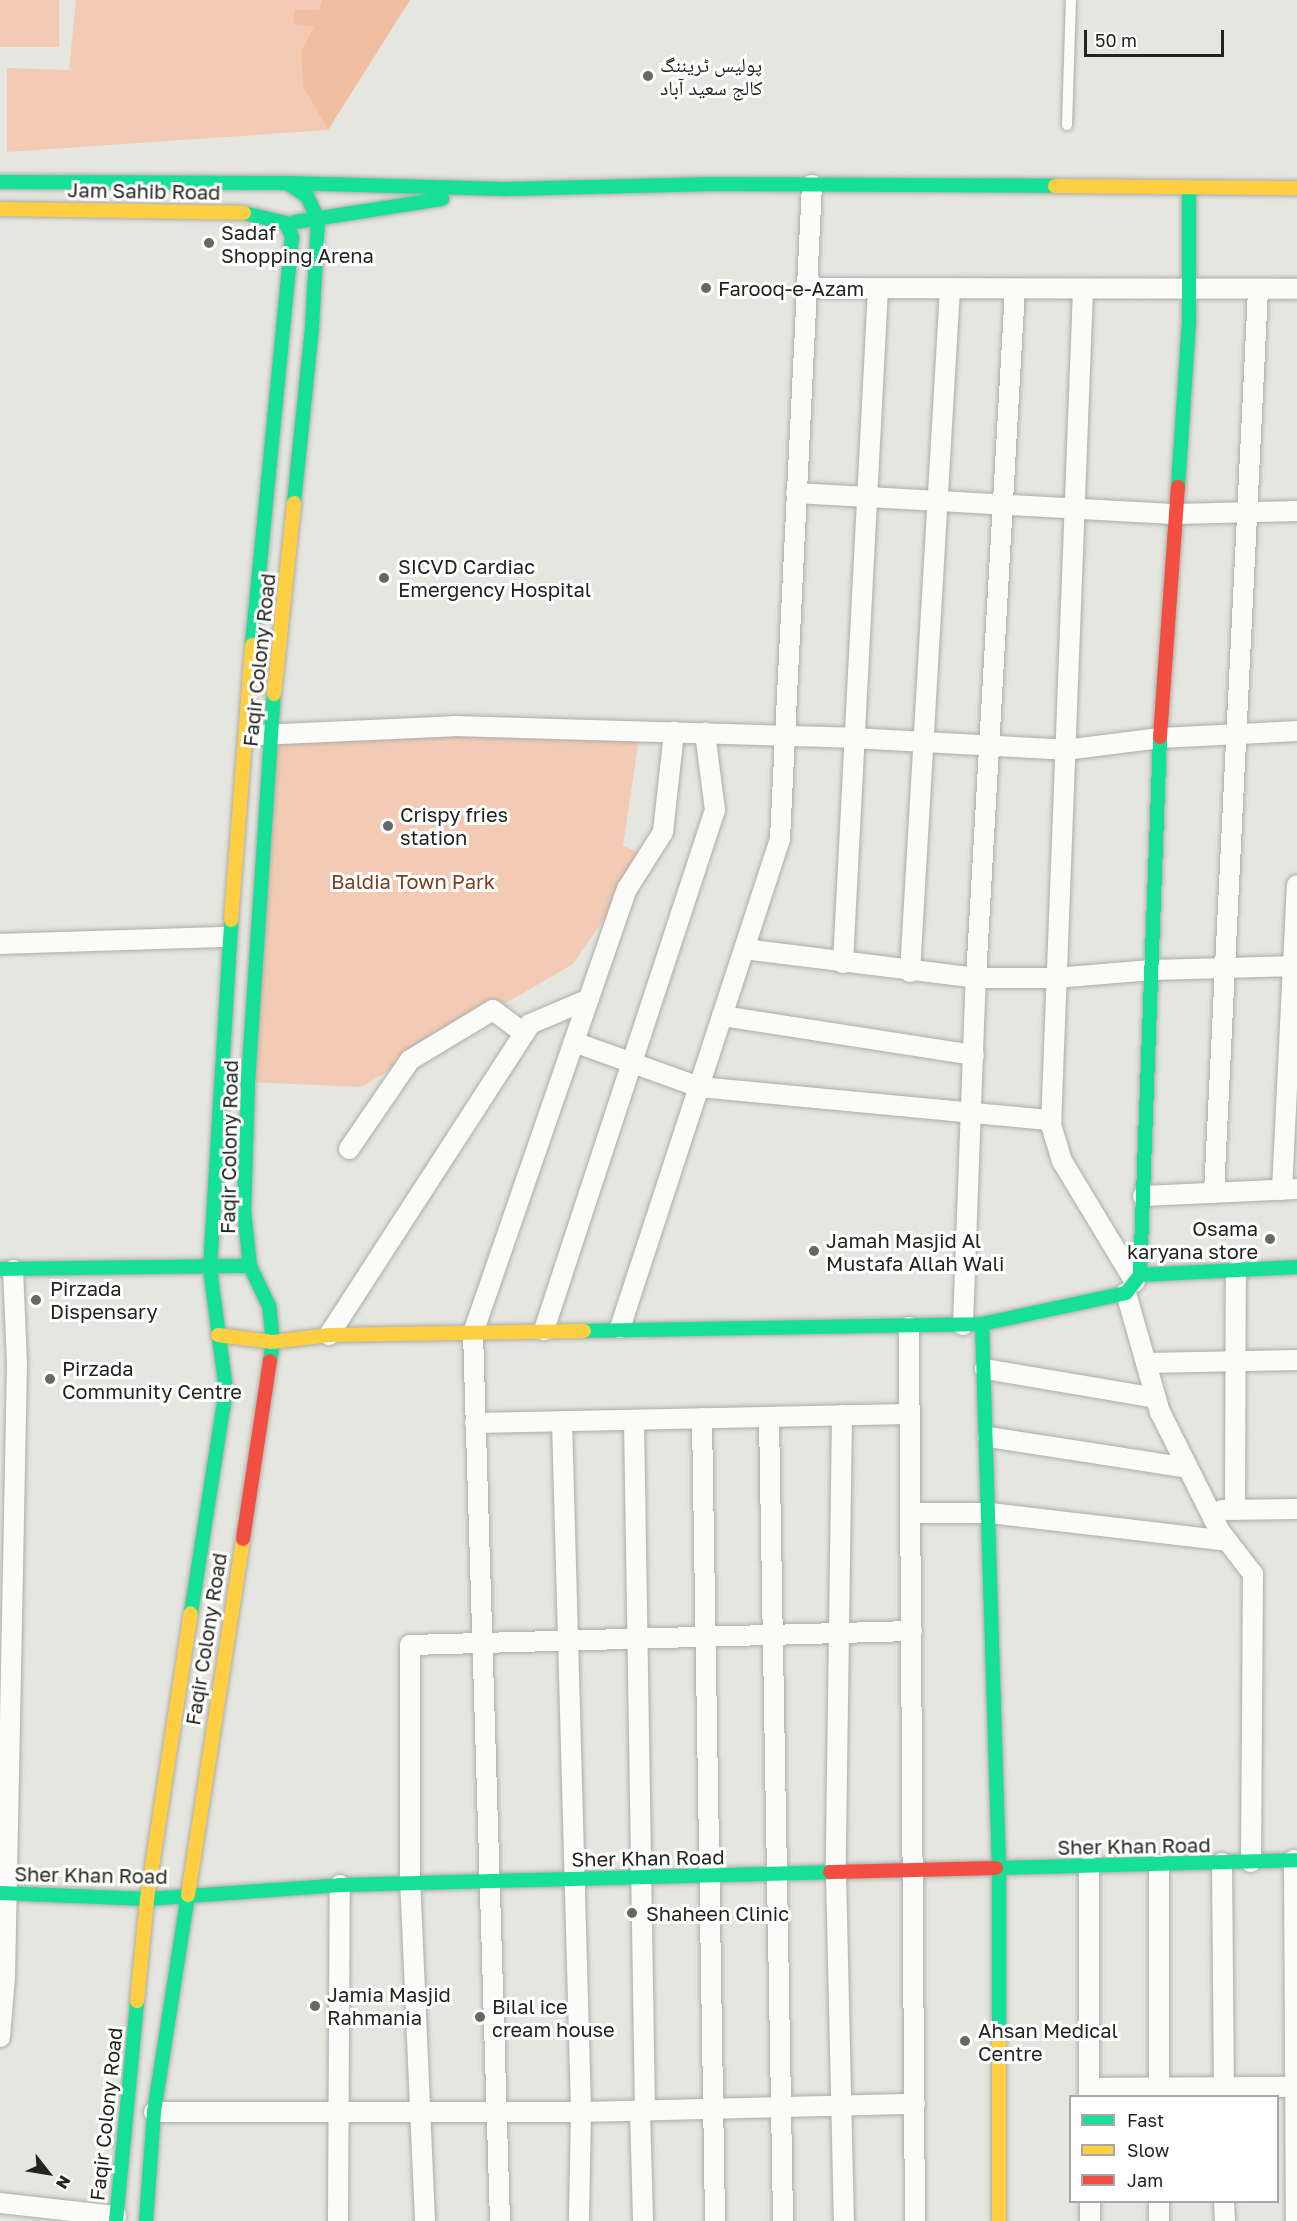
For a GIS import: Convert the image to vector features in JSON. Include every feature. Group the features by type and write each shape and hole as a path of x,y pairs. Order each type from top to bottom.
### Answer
{"main road":[{"name":"Jam Sahib Road","path":"0,182 287,183 507,189"},
{"path":"287,183 307,196 318,220"},
{"path":"286,223 318,220 507,189 812,185 1297,188"},
{"path":"1134,1284 1143,1196 1160,738 1189,291 1189,188"},
{"name":"Jam Sahib Road","path":"0,209 241,212 272,216 286,223"},
{"name":"Faqir Colony Road","path":"146,2221 154,2112 273,1342 269,1306 250,1266 244,1211 248,1094 270,736 312,328 318,220"},
{"name":"Faqir Colony Road","path":"116,2218 147,1899 226,1390 210,1268 227,937 244,733 291,255 292,237 286,223"},
{"path":"7,1270 250,1266"},
{"path":"218,1335 273,1342 329,1335 544,1330 909,1327 973,1324 1134,1284 1236,1270 1297,1268"},
{"path":"973,1324 985,1369 988,1437 999,1869 999,2221"},
{"name":"Sher Khan Road","path":"3,1893 147,1899 340,1885 1296,1860"}],"street":[{"path":"620,1329 780,839 783,735 812,185"},
{"path":"807,288 1189,291 1297,289"},
{"path":"843,963 878,289"},
{"path":"910,972 950,289"},
{"path":"973,1324 973,1114 976,978 1015,290"},
{"path":"1083,290 1051,1120 1054,1145 1062,1161 1134,1284 1146,1363 1156,1398 1208,1510 1227,1542 1253,1574 1251,1862"},
{"path":"1214,1193 1258,290"},
{"path":"796,493 1176,514 1297,511"},
{"path":"244,733 270,736 454,726 783,735 1065,750 1160,738 1297,731"},
{"path":"500,2221 473,1333 627,889 663,832 674,732"},
{"path":"544,1330 715,810 705,733"},
{"path":"1143,1196 1289,1190 1297,885"},
{"path":"0,944 227,937"},
{"path":"744,949 910,972 976,978 1055,978 1152,970 1295,966"},
{"path":"329,1335 530,1024 589,999"},
{"path":"349,1149 410,1060 493,1010 524,1033"},
{"path":"722,1016 974,1055"},
{"path":"574,1042 699,1087 1051,1120"},
{"path":"0,2037 8,1364 7,1270"},
{"path":"1235,1510 1236,1270"},
{"path":"909,1327 915,2221"},
{"path":"1146,1363 1297,1360"},
{"path":"985,1369 1156,1398"},
{"path":"475,1423 910,1414"},
{"path":"842,1415 836,1873 844,2221"},
{"path":"769,1417 783,2221"},
{"path":"702,1418 715,2221"},
{"path":"634,1420 642,1877 643,2221"},
{"path":"562,1421 581,2112 579,2221"},
{"path":"988,1437 1188,1468"},
{"path":"1208,1510 1297,1509"},
{"path":"911,1513 990,1513 1227,1542"},
{"path":"426,2221 410,1883 410,1645 482,1641 912,1631"},
{"path":"1296,1860 1296,2221"},
{"path":"1222,1863 1224,2092"},
{"path":"1159,1865 1159,2092"},
{"path":"1089,1866 1089,2092 1224,2092 1296,2087"},
{"path":"338,2221 335,2111 340,1885"},
{"path":"154,2112 581,2112 915,2104"},
{"path":"0,2203 116,2218"},
{"path":"1090,2203 1090,2221"},
{"path":"1159,2203 1159,2221"},
{"path":"1224,2203 1225,2221"}],"lane":[{"path":"1067,125 1071,0"}],"green space":[{"path":"0,0 59,0 59,47 0,47"},
{"path":"76,0 322,0 319,10 293,24 315,25 303,87 328,130 7,152 7,68 69,70"},
{"name":"Baldia Town Park","path":"640,731 623,846 648,856 573,964 361,1087 248,1082 270,736"}],"shaded area":[{"path":"322,0 410,0 328,130 303,87 301,52 314,26 293,24 295,10 319,10"}],"traffic: fast":[{"path":"0,182 287,183 307,196 318,220 312,328 294,503"},
{"path":"287,183 507,189 715,184 1055,186"},
{"path":"1178,487 1189,323 1189,188"},
{"path":"295,222 442,199"},
{"path":"244,213 286,223 292,237 252,645"},
{"path":"270,1361 273,1342 269,1306 250,1266 244,1211 248,1082 274,694"},
{"path":"1140,1275 1160,737"},
{"path":"191,1613 226,1390 210,1268 231,920"},
{"path":"0,1269 250,1266"},
{"path":"584,1331 982,1324 1126,1293 1140,1275 1297,1267"},
{"path":"982,1324 999,1869 999,2037"},
{"path":"996,1868 1297,1860"},
{"path":"0,1893 147,1899 340,1885 830,1872"},
{"path":"146,2221 154,2112 188,1895"},
{"path":"116,2221 137,2001"}],"traffic: slow":[{"path":"1055,186 1297,188"},
{"path":"0,209 244,213"},
{"path":"274,694 294,503"},
{"path":"231,920 252,645"},
{"path":"218,1335 273,1342 329,1335 584,1331"},
{"path":"188,1895 243,1539"},
{"path":"137,2001 147,1899 191,1613"},
{"path":"999,2037 999,2221"}],"traffic: jam":[{"path":"1160,737 1178,487"},
{"path":"243,1539 270,1361"},
{"path":"830,1872 996,1868"}],"place":[{"name":"پولیس ٹریننگ کالج سعید آباد","path":"648,76"},
{"name":"Sadaf Shopping Arena","path":"209,243"},
{"name":"Farooq-e-Azam","path":"706,288"},
{"name":"SICVD Cardiac Emergency Hospital","path":"384,578"},
{"name":"Crispy fries station","path":"388,826"},
{"name":"Osama karyana store","path":"1270,1239"},
{"name":"Jamah Masjid Al Mustafa Allah Wali","path":"814,1251"},
{"name":"Pirzada Dispensary","path":"36,1300"},
{"name":"Pirzada Community Centre","path":"50,1379"},
{"name":"Shaheen Clinic","path":"632,1913"},
{"name":"Jamia Masjid Rahmania","path":"315,2006"},
{"name":"Bilal ice cream house","path":"480,2017"},
{"name":"Ahsan Medical Centre","path":"965,2041"}]}
